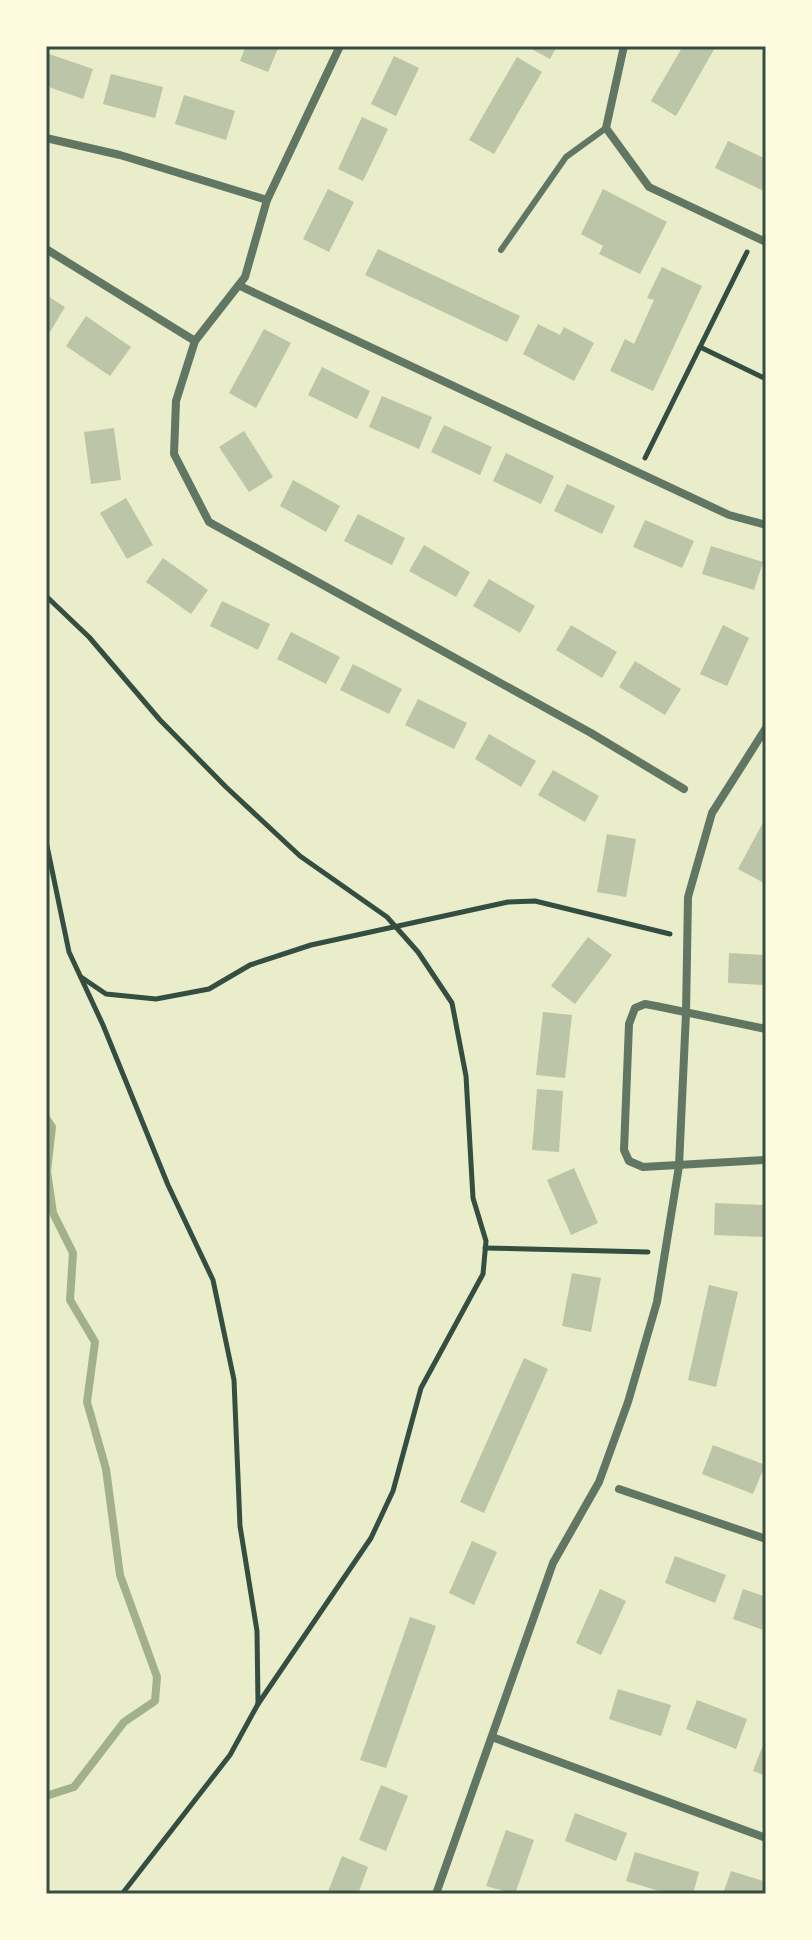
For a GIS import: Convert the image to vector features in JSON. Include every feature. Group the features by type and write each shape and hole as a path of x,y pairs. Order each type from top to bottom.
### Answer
{"street":[{"path":"340,46 267,200 245,277 195,341 176,401 174,454 209,522 591,733 684,789"},
{"path":"624,46 606,128 649,187 766,242"},
{"path":"46,138 120,155 267,200"},
{"path":"46,249 195,341"},
{"path":"240,286 729,515 766,525"},
{"path":"436,1894 553,1563 599,1482 628,1402 657,1302 679,1166 688,897 712,813 766,728"},
{"path":"766,1029 645,1004 635,1008 629,1024 624,1150 629,1161 643,1167 766,1160"},
{"path":"619,1489 766,1539"},
{"path":"492,1737 766,1838"}],"lane":[{"path":"501,250 566,157 606,128"}],"path":[{"path":"638,472 754,237"},
{"path":"700,347 766,379"},
{"path":"46,596 89,637 160,720 226,787 300,856 395,925 418,952 452,1003 466,1076 473,1198 486,1241 483,1274 421,1388 393,1491 371,1538 258,1704 230,1755 122,1894"},
{"path":"46,841 69,952 168,1185 213,1280 234,1380 240,1526 257,1631 258,1704"},
{"path":"80,976 106,994 156,999 209,989 250,965 311,945 508,902 535,901 687,939"},
{"path":"485,1248 665,1253"}],"building":[{"path":"246,46 279,46 268,72 240,61"},
{"path":"526,46 557,46 550,59"},
{"path":"683,46 716,46 676,116 651,101"},
{"path":"46,53 93,69 83,99 46,86"},
{"path":"394,56 419,68 396,116 371,104"},
{"path":"517,57 542,72 494,154 469,140"},
{"path":"111,74 163,87 155,118 103,104"},
{"path":"184,95 235,111 226,140 175,124"},
{"path":"362,117 388,129 363,181 338,169"},
{"path":"728,141 766,159 766,192 715,168"},
{"path":"328,189 354,202 329,252 303,239"},
{"path":"603,189 667,222 640,274 599,254 603,246 581,234"},
{"path":"378,249 520,316 507,342 365,275"},
{"path":"662,267 702,286 653,391 610,371 625,339 634,344 654,300 647,298"},
{"path":"46,295 65,307 50,332 46,330"},
{"path":"86,316 131,347 110,376 66,346"},
{"path":"538,324 560,335 564,327 594,343 574,381 523,354"},
{"path":"264,329 291,343 256,408 229,393"},
{"path":"322,367 370,391 357,419 308,395"},
{"path":"382,396 432,417 419,449 369,427"},
{"path":"444,425 492,447 480,475 431,452"},
{"path":"114,428 121,480 91,484 84,432"},
{"path":"244,431 273,477 249,492 219,447"},
{"path":"506,453 554,476 541,504 493,481"},
{"path":"293,480 340,506 326,532 280,506"},
{"path":"567,484 615,506 602,534 554,511"},
{"path":"126,498 153,545 127,559 100,513"},
{"path":"358,514 405,538 392,565 344,541"},
{"path":"645,520 694,541 682,568 633,547"},
{"path":"424,545 470,572 456,597 409,571"},
{"path":"711,546 763,562 754,590 702,574"},
{"path":"163,558 208,590 191,614 146,582"},
{"path":"489,579 535,606 520,633 473,606"},
{"path":"222,601 270,624 258,650 210,626"},
{"path":"571,625 617,652 602,678 556,650"},
{"path":"723,625 749,638 727,686 700,674"},
{"path":"291,632 340,657 326,684 277,659"},
{"path":"635,661 681,689 665,715 619,687"},
{"path":"353,664 402,689 389,714 340,690"},
{"path":"418,699 467,723 454,749 405,725"},
{"path":"489,734 536,761 521,787 475,759"},
{"path":"553,770 599,796 585,822 538,795"},
{"path":"766,817 766,880 764,883 738,869"},
{"path":"607,834 636,839 626,897 597,892"},
{"path":"588,937 612,955 575,1004 551,986"},
{"path":"729,953 766,955 766,985 728,983"},
{"path":"543,1012 572,1015 565,1078 536,1075"},
{"path":"537,1089 563,1091 559,1152 532,1150"},
{"path":"574,1168 598,1223 571,1235 547,1180"},
{"path":"715,1203 766,1205 766,1237 714,1235"},
{"path":"572,1273 601,1278 591,1332 562,1326"},
{"path":"709,1285 738,1292 716,1387 688,1380"},
{"path":"524,1358 548,1369 484,1513 460,1502"},
{"path":"713,1445 765,1465 753,1494 702,1474"},
{"path":"472,1541 497,1552 474,1605 449,1593"},
{"path":"675,1556 726,1575 715,1603 665,1583"},
{"path":"600,1589 626,1601 601,1655 576,1643"},
{"path":"743,1589 766,1597 766,1631 733,1619"},
{"path":"410,1617 436,1626 386,1768 360,1760"},
{"path":"618,1689 671,1705 661,1736 609,1719"},
{"path":"697,1700 747,1719 736,1749 686,1729"},
{"path":"766,1737 766,1776 753,1771"},
{"path":"381,1785 408,1796 386,1851 359,1840"},
{"path":"575,1813 627,1833 616,1861 565,1841"},
{"path":"506,1830 534,1840 515,1894 486,1886"},
{"path":"635,1852 699,1872 693,1894 669,1894 626,1881"},
{"path":"342,1856 368,1867 358,1894 327,1894"},
{"path":"731,1871 766,1882 766,1894 723,1894"}],"waterway":[{"path":"46,1118 52,1127 47,1171 53,1213 73,1253 70,1300 95,1342 87,1402 106,1469 120,1575 157,1677 155,1701 124,1722 74,1787 46,1796"}]}
